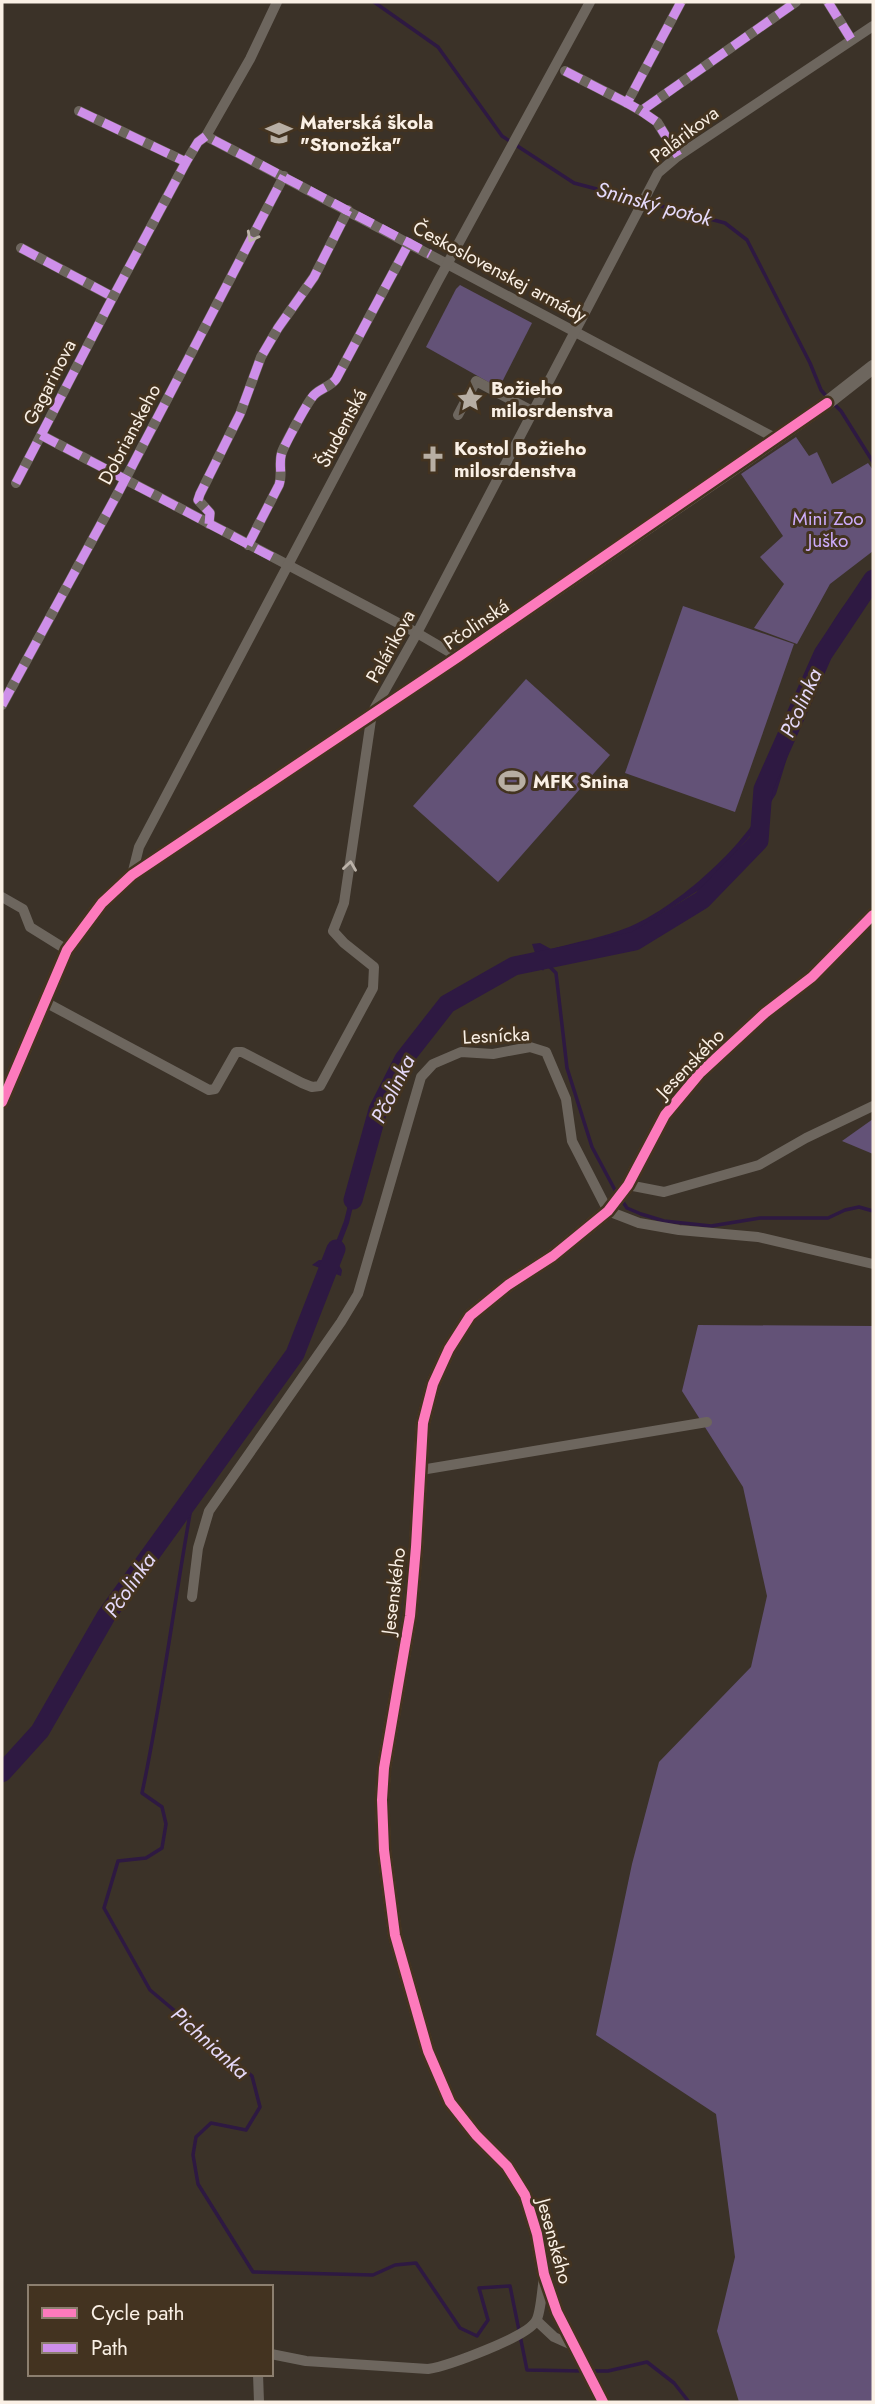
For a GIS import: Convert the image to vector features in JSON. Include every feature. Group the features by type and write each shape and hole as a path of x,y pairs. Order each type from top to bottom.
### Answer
{"street":[{"name":"Gagarinova","path":"16,483 186,162 198,142 206,136 250,59 277,2"},
{"name":"Študentská","path":"132,875 139,848 447,263 590,2"},
{"path":"627,103 681,2"},
{"path":"641,111 796,2"},
{"path":"828,2 851,39"},
{"name":"Palárikova","path":"45,1002 209,1090 215,1089 236,1052 242,1052 302,1083 312,1087 320,1086 373,988 374,967 333,931 344,903 372,713 417,633 657,173 678,156 873,26"},
{"path":"565,71 657,122 678,156"},
{"path":"79,111 186,162"},
{"name":"Československej armády","path":"206,136 777,439"},
{"name":"Dobrianskeho","path":"2,705 125,480 284,177"},
{"path":"209,524 210,513 198,500 200,494 240,414 261,357 314,277 348,210"},
{"path":"248,545 279,485 282,452 312,396 330,386 336,379 409,243"},
{"path":"21,248 113,297"},
{"name":"Pčolinská","path":"2,1102 67,950 102,903 132,875 777,439 873,368"},
{"path":"458,415 477,381 532,411"},
{"path":"41,435 458,657"},
{"path":"2,897 23,909 30,927 67,950"},
{"name":"Jesenského","path":"603,2402 556,2312 525,2195 508,2166 476,2135 450,2102 433,2064 412,2003 395,1935 384,1850 382,1789 393,1706 410,1616 423,1423 433,1384 449,1349 470,1316 508,1285 553,1256 608,1211 628,1185 665,1115 701,1073 765,1013 812,977 873,915"},
{"name":"Lesnícka","path":"192,1597 198,1548 209,1511 358,1294 421,1077 433,1064 461,1052 493,1054 530,1047 546,1052 566,1099 572,1141 608,1211"},
{"path":"628,1185 664,1192 759,1165 806,1138 873,1106"},
{"path":"608,1211 639,1223 679,1230 758,1237 873,1264"},
{"path":"421,1470 707,1422"},
{"path":"273,2354 306,2361 428,2369 463,2361 524,2332 537,2321 544,2274"},
{"path":"537,2321 554,2337 574,2346"},
{"path":"258,2376 260,2402"}],"green space":[{"path":"460,285 532,323 499,388 426,347"},
{"name":"Mini Zoo Juško","path":"796,437 809,456 817,452 832,484 868,463 873,470 873,551 830,584 797,644 754,628 784,584 760,557 783,536 741,474"},
{"path":"683,606 794,644 735,812 625,773"},
{"name":"MFK Snina","path":"526,679 610,755 498,882 413,806"},
{"path":"873,1119 873,1154 842,1141"},
{"path":"698,1325 873,1326 873,2402 739,2402 717,2331 735,2257 716,2114 596,2035 632,1864 659,1762 751,1667 767,1596 743,1487 682,1391"}],"water":[{"path":"873,574 873,583 842,618 826,646 810,683 776,794 750,836 702,888 632,933 550,955 543,971 539,964 461,992 439,1009 398,1062 375,1115 349,1223 335,1259 342,1270 341,1276 312,1265 319,1260 329,1260 344,1221 371,1114 395,1060 436,1006 459,988 535,953 532,944 540,943 551,949 610,934 648,918 710,871 747,832 760,813 770,794 801,693 818,649 842,609 856,590"}],"waterway":[{"name":"Sninský potok","path":"374,2 438,47 502,136 574,183 725,223 747,240 821,390 827,397"},
{"name":"Sninský potok","path":"832,402 841,411 873,462"},
{"name":"Pčolinka","path":"353,1200 378,1110 404,1059 447,1004 514,966 635,941 702,900 759,841 763,789 823,654 873,579"},
{"path":"544,961 556,973 567,1068 592,1147 616,1192"},
{"path":"621,1199 627,1208 664,1221 711,1226 760,1218 828,1218 859,1207 873,1211"},
{"name":"Pčolinka","path":"2,1773 40,1731 106,1616 295,1354 336,1249"},
{"name":"Pichnianka","path":"193,1497 142,1793 162,1807 166,1824 162,1848 146,1858 118,1861 104,1908 150,1990 252,2076 260,2107 246,2130 211,2123 196,2137 193,2155 198,2184 253,2272 373,2275 395,2265 416,2263 460,2328 477,2336 488,2320 479,2288 510,2286 527,2370 584,2371"},
{"name":"Pichnianka","path":"592,2371 608,2371 647,2362 674,2383 689,2402"}],"marked path":[{"path":"681,2 627,103 641,111 796,2"},
{"path":"828,2 851,39"},
{"path":"565,71 627,103"},
{"path":"79,111 186,162"},
{"path":"641,111 657,122 678,156"},
{"path":"16,483 186,162 198,142 206,136 430,254"},
{"path":"2,705 119,491 284,176"},
{"path":"209,524 210,513 198,500 200,494 240,414 261,357 314,277 348,210"},
{"path":"248,545 279,485 281,456 292,432 314,395 336,379 409,243"},
{"path":"21,248 113,297"},
{"path":"41,435 276,559"}],"cycle path":[{"path":"2,1102 67,950 102,903 132,875 458,657 827,403"},
{"path":"603,2402 557,2312 544,2274 537,2234 525,2195 507,2166 476,2135 450,2102 428,2051 395,1935 384,1850 382,1800 384,1768 410,1616 423,1423 433,1384 449,1349 470,1316 508,1285 553,1256 608,1211 628,1185 665,1115 700,1073 765,1013 812,977 873,915"}],"place":[{"name":"Materská škola \"Stonožka\"","path":"279,133"},
{"name":"Božieho milosrdenstva","path":"470,399"},
{"name":"Kostol Božieho milosrdenstva","path":"433,459"},
{"name":"MFK Snina","path":"512,781"}]}
